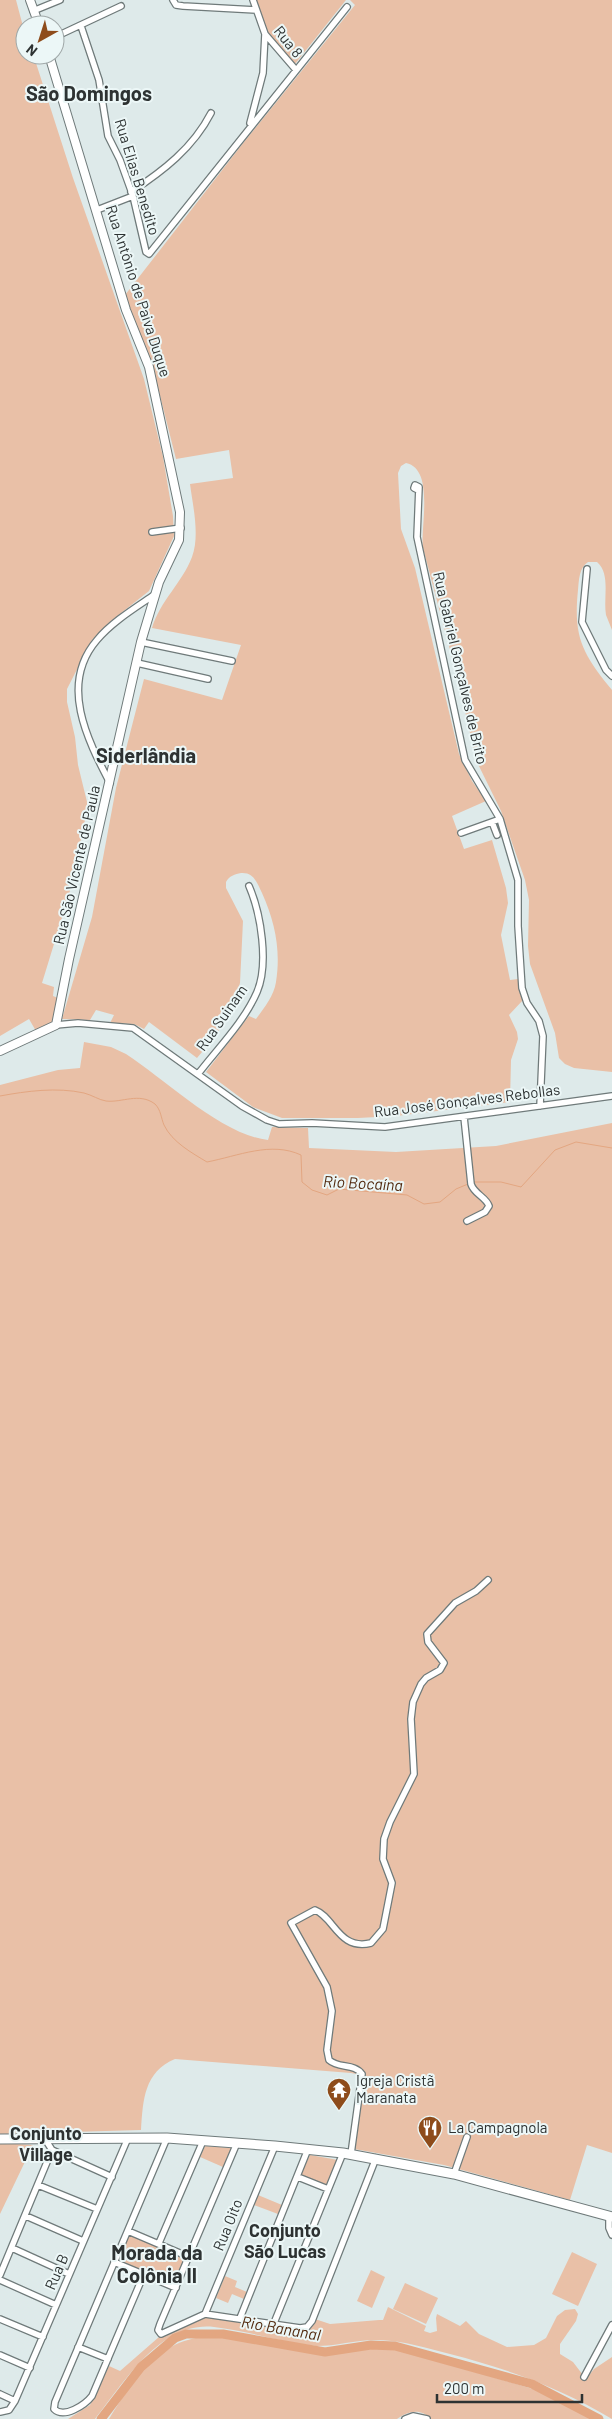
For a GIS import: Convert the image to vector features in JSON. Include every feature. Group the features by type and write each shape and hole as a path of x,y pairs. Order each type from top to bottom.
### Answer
{"main road":[{"path":"0,2139 167,2138 308,2149 376,2158 454,2174 611,2217"}],"street":[{"path":"30,0 35,15"},
{"path":"33,11 60,0"},
{"path":"172,0 178,6 256,10"},
{"name":"Rua 8","path":"253,0 264,34 296,70"},
{"path":"65,33 120,6"},
{"path":"245,132 347,7"},
{"name":"Rua Elias Benedito","path":"81,26 99,80 108,136 120,160 132,194 148,254 153,251 245,132"},
{"path":"245,132 252,118 263,73 264,34"},
{"name":"Rua Antônio de Paiva Duque","path":"52,65 128,317 150,367 180,512 181,528 179,540 154,595"},
{"path":"97,210 132,194 179,156 201,131 211,113"},
{"name":"Rua Gabriel Gonçalves de Brito","path":"418,490 417,537 465,760 500,819 519,886 518,926 522,988 543,1036 540,1106"},
{"path":"152,532 181,528"},
{"path":"587,569 582,622 606,670 612,676"},
{"path":"110,783 95,754 79,708 77,687 79,674 86,656 98,639 154,595"},
{"name":"Rua São Vicente de Paula","path":"56,1025 69,959 136,663 154,595"},
{"path":"141,642 232,661"},
{"path":"136,663 208,679"},
{"path":"460,833 500,819"},
{"path":"492,822 497,835"},
{"name":"Rua Suinam","path":"198,1074 230,1034 258,990 262,964 261,934 257,908 249,886"},
{"name":"Rua José Gonçalves Rebollas","path":"0,1051 56,1025 78,1023 133,1028 242,1106 274,1123 384,1127 612,1096"},
{"path":"464,1117 471,1184 473,1190 489,1206 485,1212 466,1221"},
{"path":"274,2323 328,2189 347,2154 362,2074 355,2068 337,2065 329,2060 327,2050 332,2011 327,1987 291,1924 314,1910 323,1915 341,1936 356,1943 371,1943 380,1935 386,1920 392,1883 383,1859 384,1839 390,1822 414,1774 411,1719 413,1702 421,1684 426,1678 440,1670 444,1663 428,1642 427,1634 455,1603 476,1591 488,1580"},
{"path":"454,2174 467,2137"},
{"path":"0,2275 52,2150 61,2138"},
{"name":"Rua B","path":"2,2412 10,2410 15,2401 128,2138"},
{"path":"144,2274 92,2396 84,2404 64,2414 56,2410 55,2402 167,2138"},
{"path":"45,2139 52,2150 112,2176"},
{"path":"159,2243 203,2141"},
{"path":"237,2142 158,2329 162,2334 205,2314 300,2328 310,2324 376,2158"},
{"name":"Rua Oito","path":"205,2314 275,2146"},
{"path":"240,2318 308,2149"},
{"path":"298,2177 328,2189"},
{"path":"38,2185 98,2209"},
{"path":"26,2216 83,2240"},
{"path":"611,2217 609,2228 612,2235"},
{"path":"128,2230 189,2257"},
{"path":"12,2248 69,2274"},
{"path":"114,2262 176,2288"},
{"path":"0,2280 56,2305"},
{"path":"0,2319 43,2337"},
{"path":"584,2376 612,2325"},
{"path":"78,2347 108,2359"},
{"path":"0,2355 30,2368"},
{"path":"0,2394 15,2401"},
{"path":"405,2419 413,2416 427,2419"}],"shaded area":[{"path":"0,0 16,0 20,15 15,15 15,65 37,65 73,178 144,379 163,457 173,516 174,536 149,591 111,621 92,640 67,689 67,702 75,737 78,765 88,806 69,895 42,983 54,987 53,996 58,998 53,1024 36,1031 29,1019 0,1036"},
{"path":"256,0 346,0 295,64 269,35"},
{"path":"350,0 612,0 612,630 605,608 606,587 604,573 597,562 588,562 581,571 577,621 582,644 587,655 612,690 612,1072 574,1068 565,1064 559,1058 555,1033 530,964 528,946 529,900 525,880 501,811 476,760 459,684 423,548 423,487 420,476 415,468 406,463 401,466 398,473 401,529 415,568 459,754 472,781 486,801 452,816 464,849 492,840 506,888 508,903 501,935 510,980 518,979 523,1000 509,1015 517,1032 518,1039 511,1060 510,1102 396,1116 282,1118 253,1107 206,1072 249,1016 256,1019 268,1002 275,987 278,959 276,936 267,904 254,879 249,874 237,874 230,877 226,882 226,888 243,921 240,983 232,1009 216,1035 197,1058 149,1022 144,1029 134,1024 110,1023 114,1015 96,1010 90,1020 62,1019 92,917 116,788 144,679 222,700 241,645 152,628 160,609 183,575 192,557 195,540 195,521 190,484 233,478 229,450 176,459 153,368 131,315 125,295 244,142 355,5"},
{"path":"84,1042 111,1047 126,1054 213,1117 250,1136 268,1140 272,1127 308,1128 309,1148 396,1152 496,1146 612,1123 612,2153 587,2145 570,2200 444,2165 354,2149 366,2076 351,2073 175,2059 157,2071 151,2079 144,2098 141,2130 0,2134 0,1085 58,1070 80,1068"},
{"path":"0,2143 33,2145 0,2214"},
{"path":"205,2146 232,2148 223,2167 200,2157"},
{"path":"310,2155 338,2160 327,2186 300,2176"},
{"path":"258,2195 282,2205 278,2214 254,2205"},
{"path":"130,2234 187,2257 174,2284 118,2261"},
{"path":"572,2252 597,2264 578,2306 552,2294"},
{"path":"371,2270 385,2277 372,2308 357,2301"},
{"path":"225,2276 237,2281 235,2287 247,2292 244,2299 232,2294 228,2303 216,2298"},
{"path":"405,2283 438,2298 426,2324 393,2309"},
{"path":"388,2307 426,2326 424,2331 430,2333 437,2331 437,2314 460,2326 466,2321 479,2334 507,2347 534,2345 546,2338 557,2316 565,2310 575,2309 578,2314 576,2321 560,2344 560,2354 573,2362 586,2379 594,2369 612,2357 612,2419 534,2380 493,2366 415,2345 372,2340 316,2346 214,2327 195,2328 177,2334 160,2344 131,2372 95,2419 68,2419 90,2405 109,2366 120,2371 159,2337 203,2317 309,2332 315,2319 330,2324 383,2320"},
{"path":"217,2336 322,2355 372,2349 399,2349 536,2390 591,2419 431,2419 423,2413 414,2412 397,2419 109,2419 140,2373 165,2351 180,2343 197,2338"}],"waterway":[{"name":"Rio Bocaína","path":"0,1096 31,1091 63,1090 84,1093 106,1101 143,1099 157,1106 164,1125 172,1137 207,1162 266,1149 290,1151 301,1155 302,1182 312,1190 327,1195 339,1189 407,1195 424,1204 440,1202 456,1189 468,1184"},
{"name":"Rio Bocaína","path":"474,1182 501,1182 521,1187 555,1150 576,1142 612,1148"},
{"name":"Rio Bananal","path":"101,2419 141,2367 175,2338 186,2334 223,2334 325,2352 371,2345 395,2346 532,2384 599,2419"}],"place":[{"name":"Igreja Cristã Maranata","path":"339,2111"},
{"name":"La Campagnola","path":"430,2149"}],"district":[{"name":"São Domingos","path":"89,94"},
{"name":"Siderlândia","path":"146,756"},
{"name":"Conjunto Village","path":"46,2144"},
{"name":"Conjunto São Lucas","path":"285,2241"},
{"name":"Morada da Colônia II","path":"157,2264"}]}
